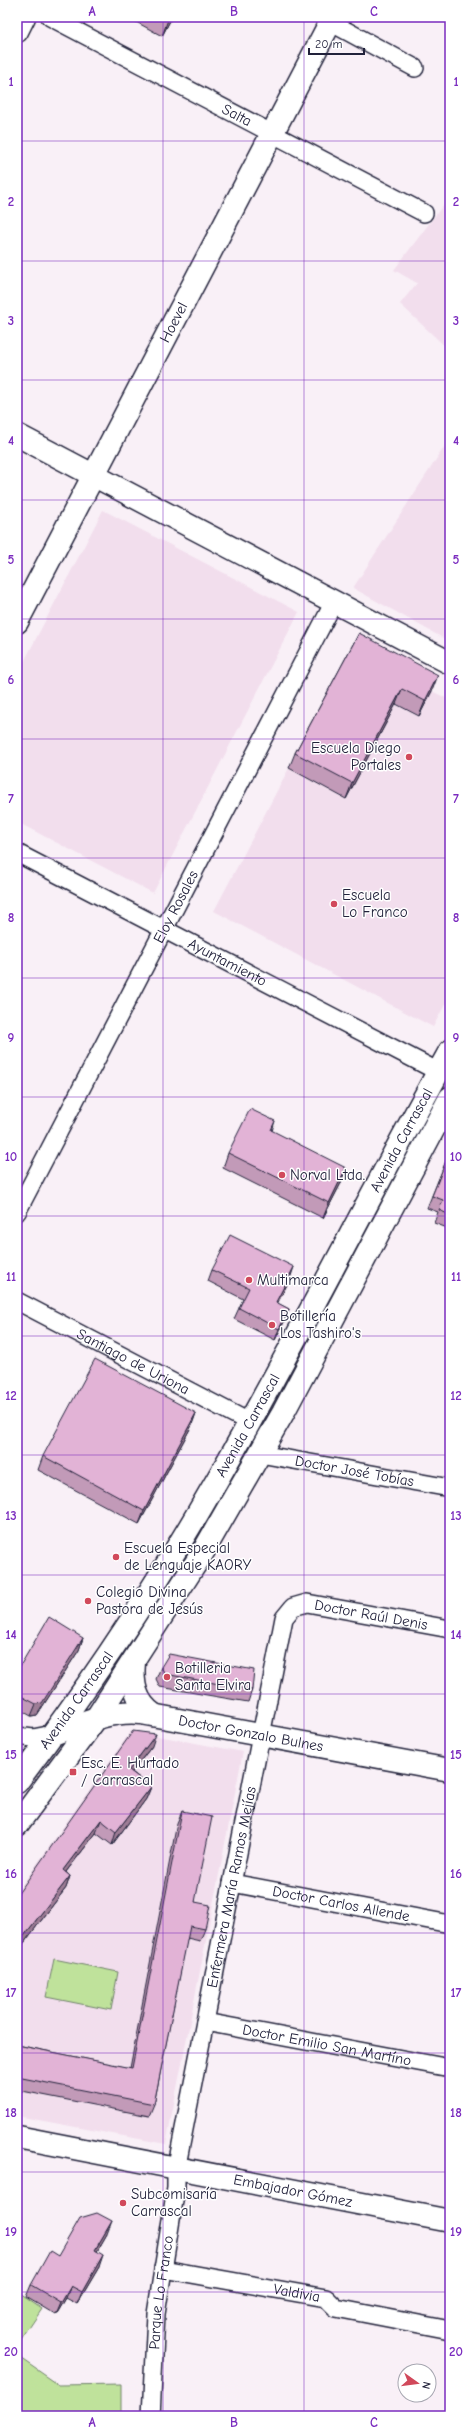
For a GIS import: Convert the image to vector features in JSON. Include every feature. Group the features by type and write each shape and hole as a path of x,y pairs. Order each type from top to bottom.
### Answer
{"main road":[{"path":"17,31 24,17"},
{"name":"Hoevel","path":"18,616 94,475 331,20"},
{"path":"17,435 450,662"},
{"name":"Avenida Carrascal","path":"17,1782 83,1694 168,1562 249,1422 450,1051"},
{"name":"Avenida Carrascal","path":"17,1825 97,1717 134,1662 202,1552 260,1454 450,1098"},
{"path":"134,1662 133,1680 136,1694 144,1707 154,1715"},
{"name":"Doctor Gonzalo Bulnes","path":"53,1734 97,1717 128,1712 154,1715 450,1770"},
{"name":"Embajador Gómez","path":"17,2137 176,2170 450,2222"}],"street":[{"name":"Salta","path":"50,17 424,213"},
{"name":"Hoevel","path":"331,20 415,68"},
{"name":"Eloy Rosales","path":"17,1212 334,602"},
{"name":"Ayuntamiento","path":"17,853 439,1072"},
{"name":"Santiago de Uriona","path":"17,1301 249,1422"},
{"name":"Doctor José Tobías","path":"260,1454 450,1488"},
{"name":"Doctor Raúl Denis","path":"292,1607 307,1603 450,1629"},
{"name":"Enfermera María Ramos Mejías","path":"176,2170 282,1625 284,1618 292,1607"},
{"path":"17,1736 33,1738 53,1734"},
{"name":"Doctor Carlos Allende","path":"232,1883 450,1924"},
{"name":"Doctor Emilio San Martíno","path":"205,2022 450,2068"},
{"name":"Parque Lo Franco","path":"151,2416 152,2359 163,2269 176,2188 176,2170"},
{"name":"Valdivia","path":"163,2269 326,2298 336,2308 450,2330"}],"shaded area":[{"path":"450,196 450,351 400,304 417,283 394,270"},
{"path":"450,438 450,642 353,588"},
{"path":"103,510 299,612 153,893 17,822 17,675"},
{"name":"Escuela Lo Franco","path":"432,691 450,700 450,995 433,1027 214,911 289,768 346,798 396,704 419,716"},
{"path":"131,1731 243,1752 166,2144 17,2116 17,1892"}],"green space":[{"path":"54,1959 118,1972 111,2010 46,1997"},
{"path":"17,2292 42,2309 17,2346"},
{"path":"17,2356 59,2385 121,2384 121,2416 17,2416"}],"building":[{"path":"359,633 438,675 425,701 402,689 352,783 295,753"},
{"name":"Norval Ltda.","path":"250,1109 275,1121 271,1130 346,1168 329,1203 228,1153"},
{"path":"450,1151 450,1215 439,1210 443,1200 432,1196"},
{"name":"Multimarca","path":"230,1235 294,1267 276,1302 289,1309 279,1329 239,1308 249,1288 212,1270"},
{"path":"95,1359 196,1413 144,1511 43,1456"},
{"path":"49,1617 83,1638 42,1703 36,1704 17,1694 17,1671"},
{"path":"169,1654 254,1670 252,1690 165,1674 161,1667"},
{"path":"133,1731 156,1734 129,1770 151,1787 116,1832 101,1820 63,1870 70,1876 17,1945 17,1895"},
{"path":"182,1811 212,1817 195,1902 210,1905 205,1929 190,1926 154,2104 17,2077 17,2045 132,2068"},
{"path":"97,2213 112,2221 95,2250 103,2255 82,2292 71,2286 61,2303 31,2285 50,2251 58,2256 80,2218"}],"place":[{"name":"Escuela Diego Portales","path":"409,757"},
{"name":"Escuela Lo Franco","path":"334,904"},
{"name":"Norval Ltda.","path":"282,1175"},
{"name":"Multimarca","path":"249,1280"},
{"name":"Botillería Los Tashiro's","path":"272,1325"},
{"name":"Escuela Especial de Lenguaje KAORY","path":"116,1557"},
{"name":"Colegio Divina Pastora de Jesús","path":"88,1601"},
{"name":"Botilleria Santa Elvira","path":"167,1677"},
{"name":"Esc. E. Hurtado / Carrascal","path":"73,1772"},
{"name":"Subcomisaría Carrascal","path":"123,2203"}]}
